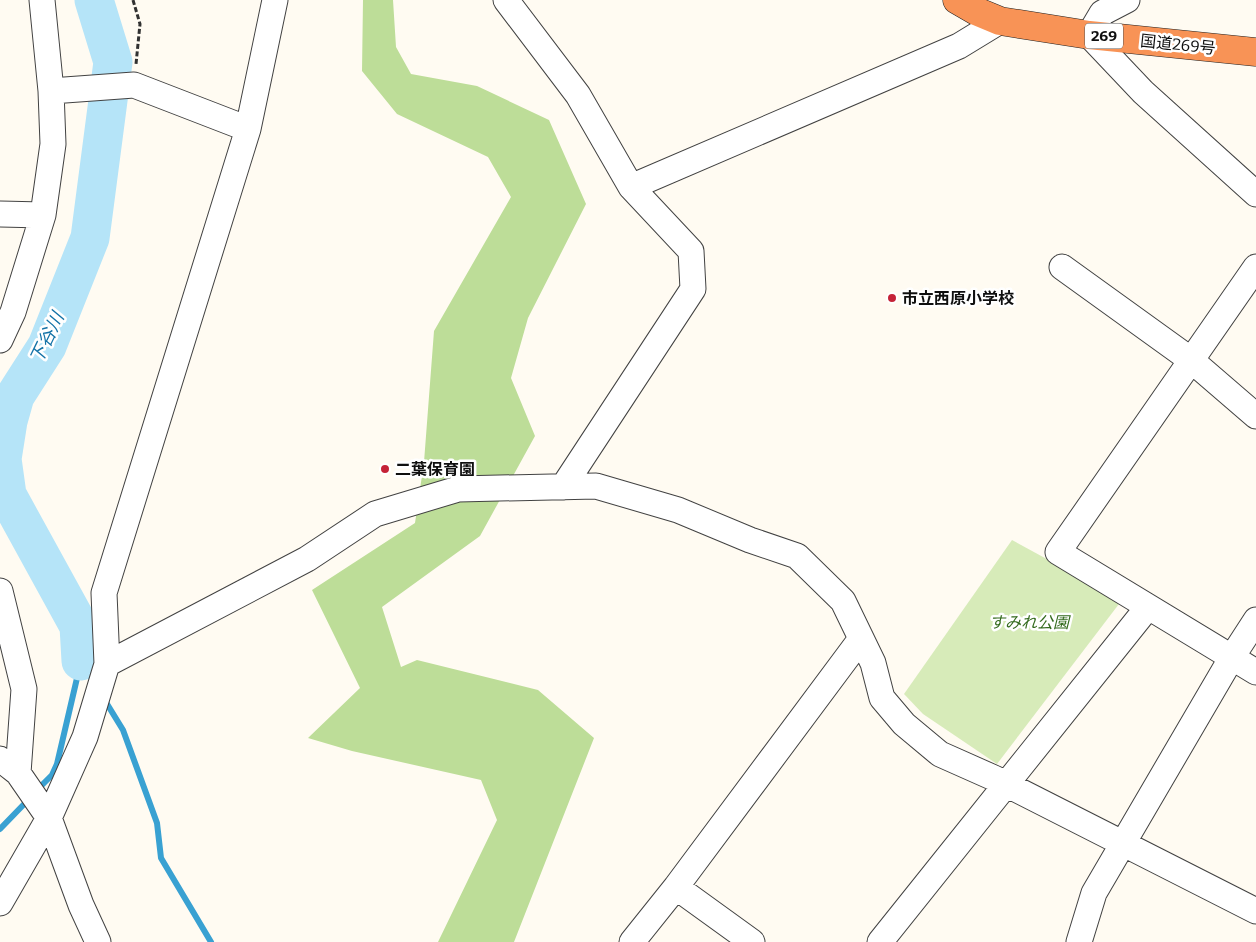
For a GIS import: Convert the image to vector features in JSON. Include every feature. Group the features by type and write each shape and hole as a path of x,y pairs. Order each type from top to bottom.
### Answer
{"highway":[{"name":"国道269号","path":"957,0 976,11 1000,21 1089,35 1256,52"}],"street":[{"path":"0,340 13,312 43,215 54,144 42,0"},
{"path":"0,903 50,818 85,737 107,664 104,593 248,129 275,0"},
{"path":"506,0 578,95 631,187 691,251 693,288 562,487"},
{"path":"1127,0 1102,13 1089,35 1143,92 1256,194"},
{"path":"631,187 959,46 1000,21"},
{"path":"51,91 134,85 248,129"},
{"path":"0,214 43,215"},
{"path":"1062,267 1191,360 1256,416"},
{"path":"1256,267 1058,552 1256,672"},
{"path":"107,664 307,560 375,514 458,489 596,486 678,510 750,540 797,556 843,601 873,664 882,698 904,724 940,754 1006,784 1122,844 1254,904"},
{"path":"0,591 24,689 9,766 50,818 81,905 98,942"},
{"path":"880,942 1148,607"},
{"path":"1079,942 1094,893 1232,657 1256,620"},
{"path":"632,942 676,887 860,640"},
{"path":"676,887 752,942"}],"path":[{"path":"133,0 140,24 134,85"}],"green space":[{"path":"363,0 393,0 396,47 411,74 477,86 549,120 586,204 528,318 511,378 535,436 480,536 382,607 401,667 417,660 538,690 594,738 514,942 438,942 497,820 481,780 352,751 308,738 360,688 312,590 415,523 424,462 434,331 511,197 488,157 397,114 362,71"},
{"name":"すみれ公園","path":"1012,540 1122,600 997,764 923,714 904,694"}],"waterway":[{"name":"下谷川","path":"81,661 79,626 7,495 2,459 8,421 15,396 47,346 90,238 113,62 94,0"},
{"path":"81,661 94,682"},
{"path":"37,790 52,775 57,764 81,661"},
{"path":"104,699 123,730 157,823 161,858 211,942"},
{"path":"0,829 29,799"}],"place":[{"name":"市立西原小学校","path":"892,298"},
{"name":"二葉保育園","path":"385,469"}]}
